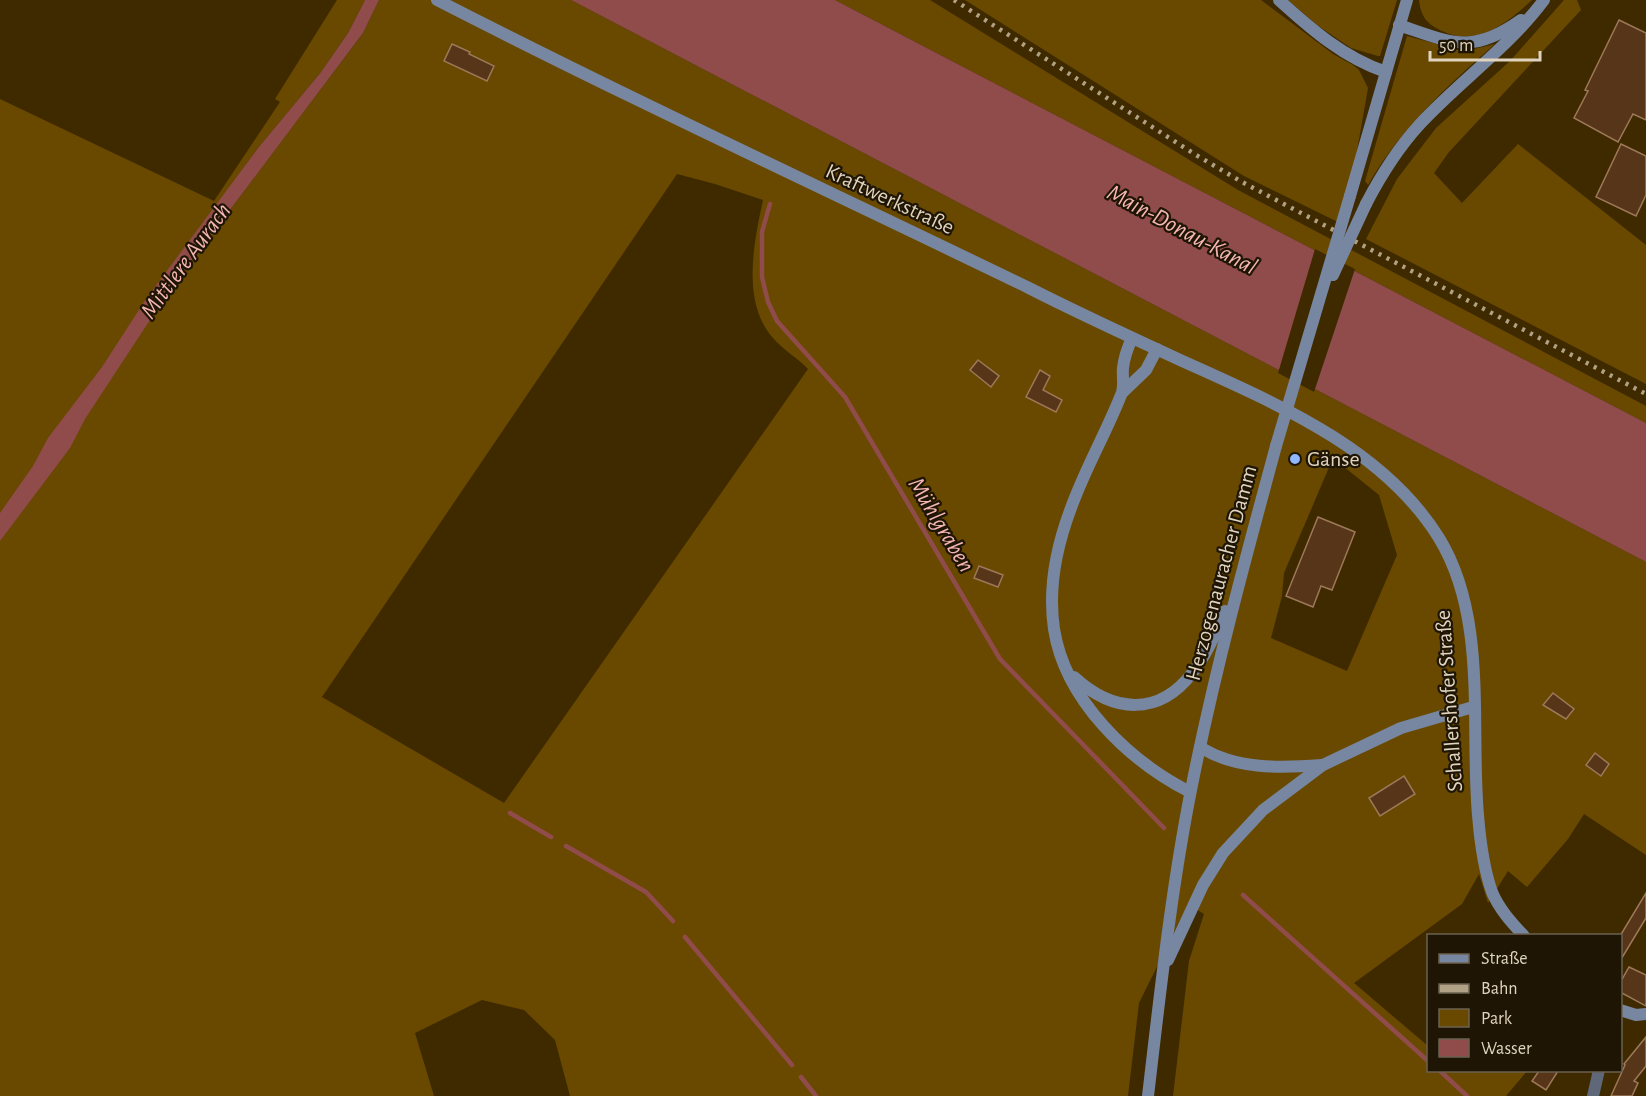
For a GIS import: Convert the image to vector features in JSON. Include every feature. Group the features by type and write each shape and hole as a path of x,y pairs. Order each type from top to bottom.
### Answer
{"main road":[{"name":"Kraftwerkstraße","path":"437,0 629,97 1132,338 1269,400 1327,434"},
{"path":"1279,0 1337,48 1386,72"},
{"name":"Herzogenauracher Damm","path":"1148,1096 1162,973 1190,792 1238,582 1407,0"},
{"path":"1399,25 1447,41 1477,43 1495,36 1542,4"},
{"path":"1317,309 1366,204 1388,165 1420,124 1504,45 1542,4"},
{"path":"1123,392 1123,367 1132,338"},
{"path":"1157,349 1146,370 1123,392 1071,508 1061,538 1054,572 1052,603 1054,629 1060,653 1084,702 1113,734 1148,766 1190,792"},
{"name":"Schallershofer Straße","path":"1327,434 1385,476 1409,499 1439,538 1458,582 1468,617 1473,670 1476,792 1483,858 1497,902 1522,934"},
{"path":"1068,672 1110,702 1121,705 1138,705 1153,703 1163,698 1182,685 1194,672 1206,653 1238,582"},
{"path":"1162,973 1203,885 1223,853 1263,810 1323,765 1401,728 1473,707"},
{"path":"1200,747 1216,756 1242,764 1290,767 1323,765"},
{"path":"1622,1014 1646,1014"}],"street":[{"path":"1593,1096 1599,1072"}],"green space":[{"path":"337,0 365,0 348,33 321,72 258,148 218,203 229,211 363,33 379,0 571,0 1646,562 1646,855 1584,814 1568,839 1527,887 1508,871 1488,903 1479,874 1462,904 1354,983 1427,1045 1427,1072 1526,1072 1506,1096 1173,1096 1189,961 1204,914 1188,904 1139,1003 1128,1096 570,1096 555,1040 524,1010 482,1000 415,1033 434,1096 0,1096 0,99 214,201 280,102 275,99","holes":["677,174 763,200 754,253 753,290 757,307 763,323 773,338 808,369 504,803 322,697","1333,458 1379,495 1397,555 1347,671 1271,638 1282,596 1284,573"]},
{"path":"835,0 930,0 1238,190 1646,406 1646,423"},
{"path":"965,0 1261,0 1333,54 1353,65 1359,70 1368,88 1344,225 1244,176"},
{"path":"1288,0 1397,0 1380,56 1378,56 1351,48 1317,25"},
{"path":"1419,0 1532,0 1502,24 1480,34 1467,36 1455,35 1432,26 1421,11"},
{"path":"1564,0 1577,0 1581,10 1449,152 1434,173 1462,203 1518,144 1646,245 1646,384 1366,239 1397,179 1436,128 1510,61"},
{"path":"1407,36 1459,50 1470,50 1495,44 1426,109 1395,145 1368,185 1365,181"}],"water":[{"name":"Mittlere Aurach","path":"365,0 379,0 363,33 169,291 85,419 70,448 0,541 0,513 33,466 48,438 102,367 146,299 258,148 321,72 348,33"},
{"name":"Main-Donau-Kanal","path":"571,0 835,0 1646,423 1646,562"}],"pier":[{"path":"1315,249 1355,269 1314,392 1278,373"}],"building":[{"path":"1619,20 1646,33 1646,120 1633,114 1618,142 1574,118"},
{"path":"452,44 494,66 487,81 444,61"},
{"path":"1621,144 1646,156 1646,195 1636,216 1596,197"},
{"path":"978,360 999,376 991,387 970,370"},
{"path":"1040,370 1050,376 1043,390 1062,400 1056,412 1026,397"},
{"path":"1318,517 1355,532 1332,590 1321,586 1313,607 1286,596"},
{"path":"979,566 1003,575 998,587 974,578"},
{"path":"1553,693 1574,709 1566,719 1543,705"},
{"path":"1595,753 1609,764 1601,776 1586,765"},
{"path":"1404,776 1415,794 1380,816 1369,798"},
{"path":"1646,893 1646,918 1622,958 1621,934"},
{"path":"1629,967 1646,975 1646,1006 1622,993 1622,979"},
{"path":"1646,1037 1646,1066 1634,1081 1638,1083 1632,1096 1611,1096 1624,1064"},
{"path":"1538,1072 1557,1072 1546,1090 1532,1081"}],"waterway":[{"name":"Mühlgraben","path":"770,204 762,232 762,277 768,302 777,321 845,397 1000,659 1164,828"},
{"path":"510,813 551,837"},
{"path":"566,846 646,892 673,921"},
{"path":"1243,895 1427,1060"},
{"path":"685,937 792,1065"},
{"path":"1441,1072 1467,1096"},
{"path":"801,1077 816,1096"}],"railway":[{"path":"954,0 1242,182 1646,394"}],"place":[{"name":"Gänse","path":"1295,459"}]}
